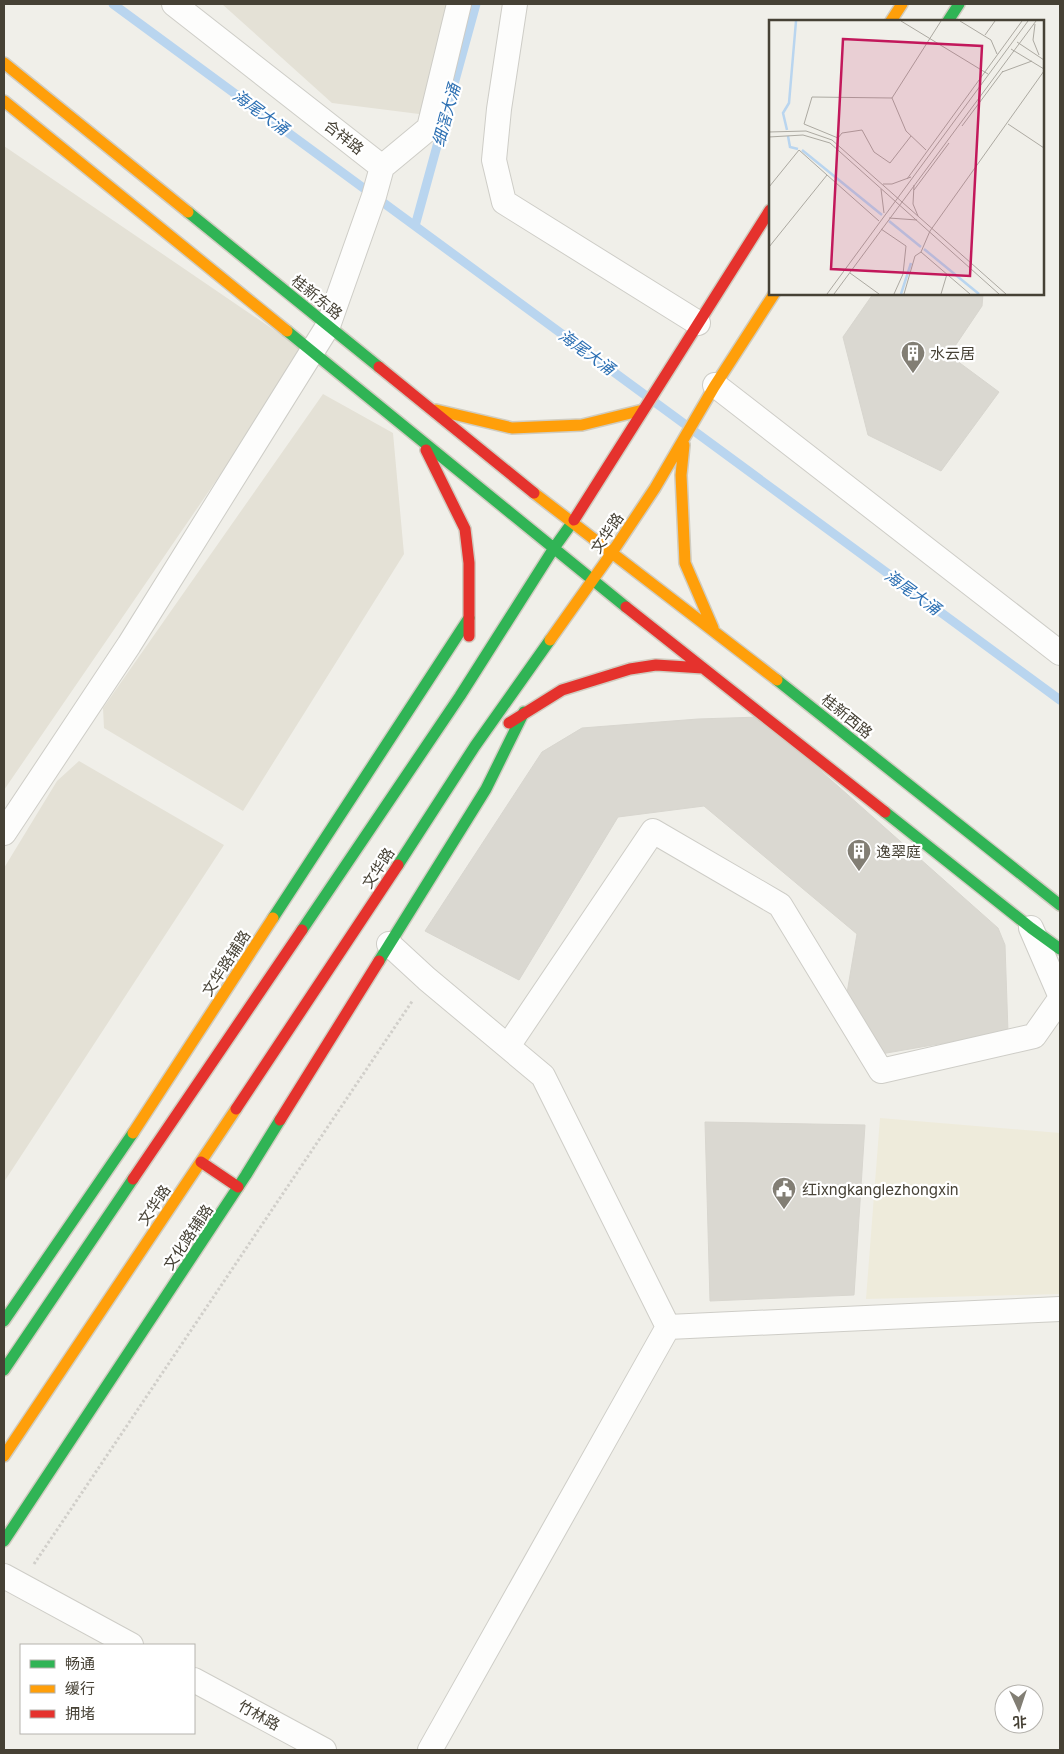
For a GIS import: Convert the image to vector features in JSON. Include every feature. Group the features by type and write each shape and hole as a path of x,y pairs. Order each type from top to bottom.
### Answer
{"street":[{"path":"4,833 129,645 328,326 374,196 382,167 429,128 459,4"},
{"path":"514,4 499,109 494,160 504,202 697,324"},
{"path":"892,20 902,4"},
{"path":"949,20 960,4"},
{"name":"合祥路","path":"180,6 382,167"},
{"name":"桂新东路","path":"4,63 570,524 611,554"},
{"path":"4,101 593,581 1060,950"},
{"name":"文华路","path":"4,1370 460,696 554,548 585,505 769,212"},
{"name":"文华路","path":"4,1456 360,923 475,746 593,581 655,488 715,386 773,295"},
{"path":"715,386 1060,653"},
{"path":"429,408 512,428 582,425 643,410"},
{"path":"685,438 681,475 685,564 713,630"},
{"path":"421,440 465,529 469,563 470,618 468,644"},
{"name":"桂新西路","path":"611,554 713,630 1060,905"},
{"name":"文华路辅路","path":"4,1321 143,1118 470,618"},
{"path":"475,746 524,712 562,690 630,669 656,665 703,668"},
{"path":"460,696 464,670"},
{"path":"524,712 486,789 389,944 543,1076 668,1327"},
{"path":"508,1046 654,831 780,905 881,1071 1034,1036 1060,999"},
{"path":"1030,928 1060,995"},
{"name":"文化路辅路","path":"4,1541 238,1187 389,944"},
{"path":"201,1162 238,1187"},
{"path":"668,1327 1060,1309"},
{"path":"430,1750 668,1327"},
{"path":"12,1580 129,1644"},
{"name":"竹林路","path":"195,1681 324,1750"}],"path":[{"path":"12,1580 427,978"}],"shaded area":[{"path":"222,4 453,4 427,115 332,103"},
{"path":"4,146 305,351 4,790"},
{"path":"323,394 393,433 404,554 243,811 104,728 103,708"},
{"path":"79,761 224,845 4,1182 4,868 57,781"},
{"path":"880,1118 1060,1133 1060,1294 866,1299"}],"building":[{"name":"水云居","path":"872,295 983,295 982,306 949,355 999,392 941,471 868,435 843,337"},
{"name":"逸翠庭","path":"760,717 998,928 1005,945 1008,1032 875,1055 846,999 857,934 704,806 618,817 519,980 425,931 542,752 582,728 698,719"},
{"name":"红ixngkanglezhongxin","path":"705,1122 865,1125 854,1295 710,1301"}],"waterway":[{"name":"海尾大涌","path":"113,4 1060,700"},
{"name":"细滘大涌","path":"415,226 476,4"}],"traffic: fast":[{"path":"949,20 959,4"},
{"path":"188,212 379,367"},
{"path":"287,331 626,607"},
{"path":"302,930 460,696 554,548 574,520"},
{"path":"273,918 469,618"},
{"path":"398,865 475,746 550,640"},
{"path":"777,680 1060,905"},
{"path":"379,961 486,789 524,712"},
{"path":"885,812 1060,949"},
{"path":"4,1541 246,1175 280,1120"},
{"path":"4,1321 133,1133"},
{"path":"4,1370 133,1179"}],"traffic: slow":[{"path":"892,20 902,4"},
{"path":"4,63 188,212"},
{"path":"4,101 287,331"},
{"path":"550,640 655,488 714,387 773,295"},
{"path":"436,410 512,428 582,425 643,410"},
{"path":"684,445 681,475 685,563 713,628"},
{"path":"534,493 777,680"},
{"path":"133,1133 273,918"},
{"path":"4,1456 236,1109"}],"traffic: jam":[{"path":"574,520 769,212"},
{"path":"379,367 534,493"},
{"path":"426,450 465,529 469,563 469,636"},
{"path":"626,607 885,812"},
{"path":"509,723 562,690 630,669 656,665 703,668"},
{"path":"236,1109 398,865"},
{"path":"133,1179 302,930"},
{"path":"280,1120 379,961"},
{"path":"201,1162 238,1187"}],"place":[{"name":"水云居","path":"913,374"},
{"name":"逸翠庭","path":"859,872"},
{"name":"红ixngkanglezhongxin","path":"784,1210"}]}
